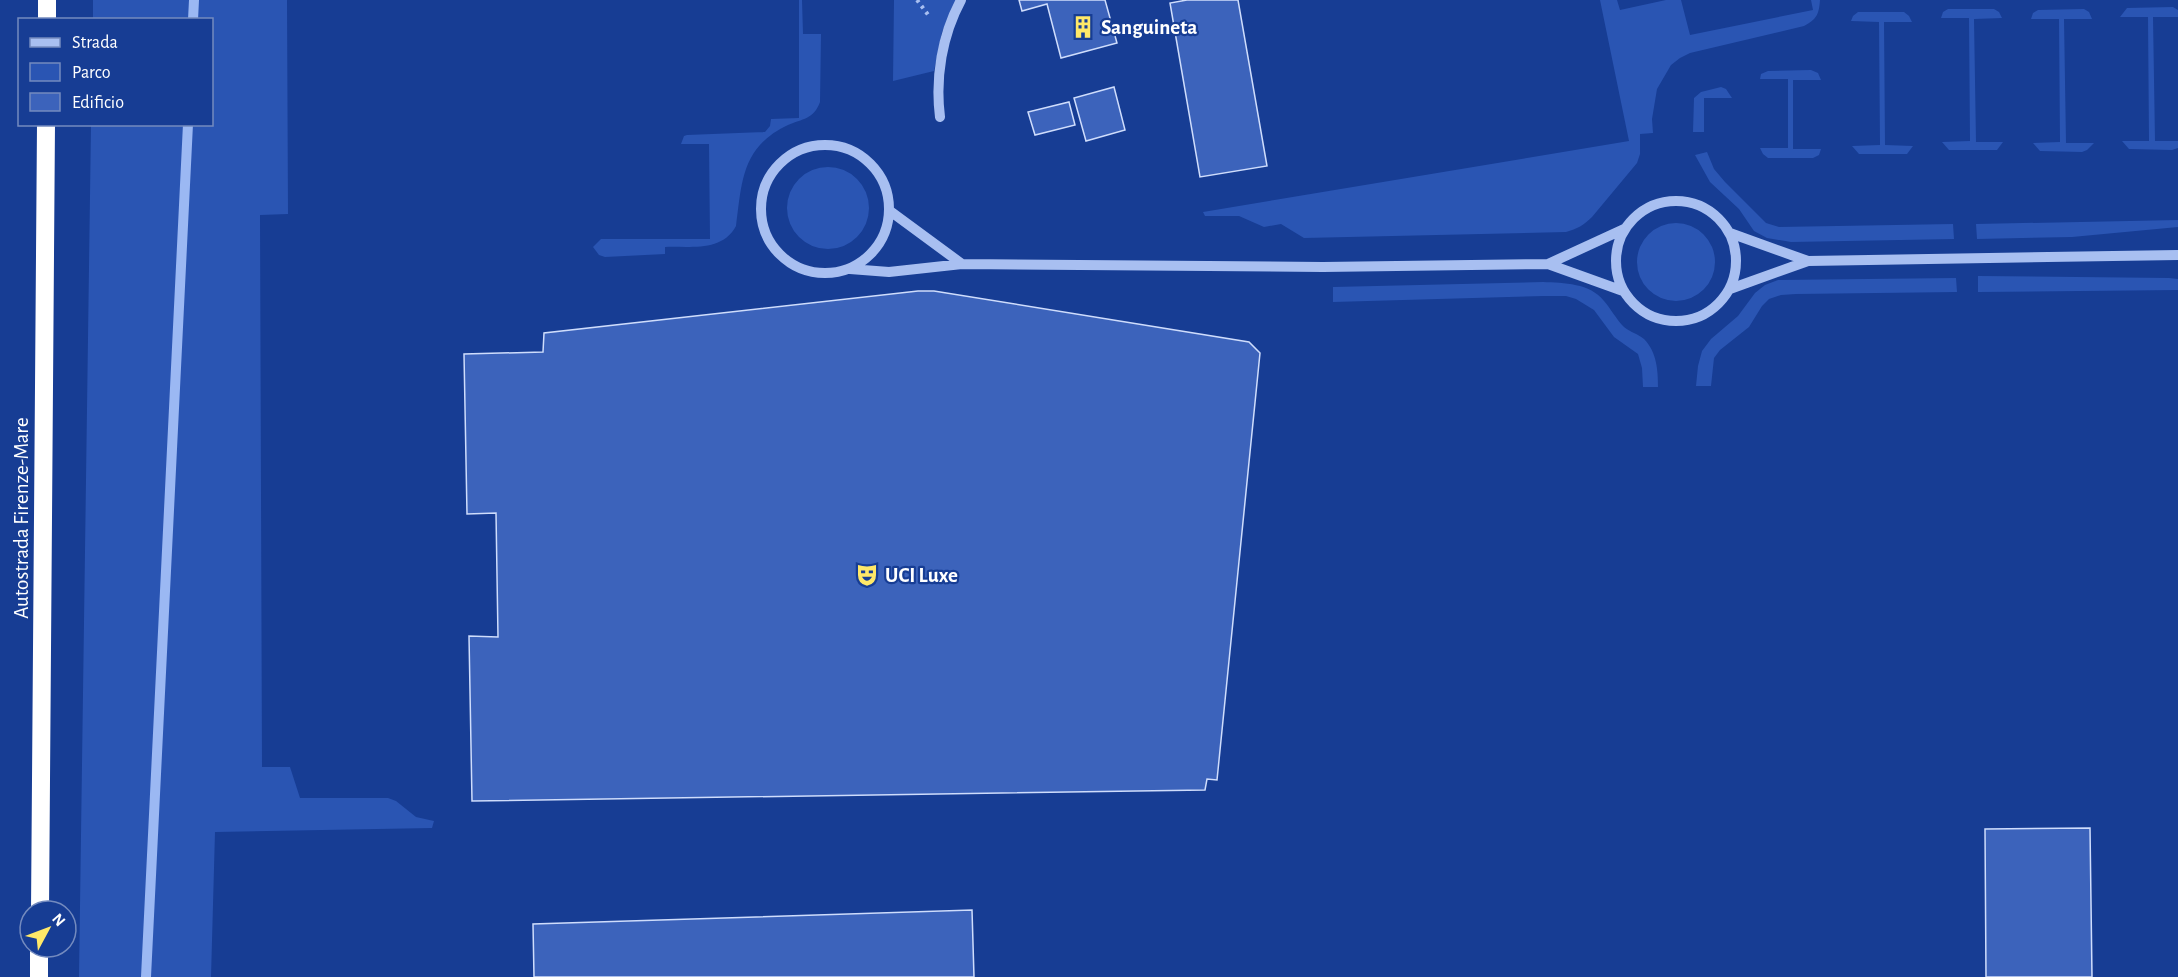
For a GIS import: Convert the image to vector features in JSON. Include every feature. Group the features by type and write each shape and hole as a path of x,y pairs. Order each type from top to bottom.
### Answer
{"highway":[{"path":"47,0 47,18"},
{"name":"Autostrada Firenze-Mare","path":"40,899 46,126"},
{"path":"39,959 39,977"}],"lane":[{"path":"940,117 937,93 941,62 949,28 961,0"},
{"path":"828,145 848,148 865,158 879,173 887,191 890,211 887,229 879,246 866,260 850,269 832,273 814,273 796,266 781,256 770,242 763,224 761,204 766,185 776,168 790,155 809,147 828,145"},
{"path":"1673,200 1699,205 1722,221 1730,233 1735,247 1735,275 1730,289 1721,302 1708,312 1693,319 1677,322 1661,320 1646,314 1633,304 1623,291 1617,276 1615,260 1617,243 1624,229 1637,214 1648,207 1673,200"},
{"path":"890,211 962,264"},
{"path":"1548,264 1624,229"},
{"path":"1730,233 1808,261"},
{"path":"1730,289 1808,261 2178,255"},
{"path":"850,269 889,272 962,264 1323,267 1548,264 1623,291"}],"green space":[{"path":"93,0 287,0 288,214 260,215 262,767 290,767 300,798 388,798 396,801 416,817 434,821 432,828 215,832 211,977 79,977 91,126 213,126 213,18 93,18"},
{"path":"799,0 802,0 803,34 821,34 820,102 811,115 773,134 752,155 743,181 736,226 730,234 723,240 705,246 665,247 665,254 605,257 599,255 593,247 601,239 710,239 709,144 681,144 684,136 687,135 765,132 770,126 771,119 799,118"},
{"path":"894,0 956,0 942,32 934,71 893,81"},
{"path":"1600,0 1617,0 1620,10 1666,0 1681,0 1690,35 1813,10 1811,0 1820,0 1816,16 1804,26 1690,53 1671,65 1657,89 1652,119 1653,133 1640,134 1640,154 1637,163 1592,217 1570,231 1304,238 1281,224 1264,227 1239,216 1205,216 1203,212 1629,141"},
{"path":"2173,7 2178,10 2178,17 2153,17 2155,141 2178,141 2178,148 2172,150 2129,149 2122,141 2149,141 2148,17 2120,17 2127,8"},
{"path":"1948,9 1994,9 2002,18 1974,19 1976,142 2003,142 1997,150 1949,150 1942,142 1970,141 1969,18 1941,18 1943,12"},
{"path":"2084,9 2089,12 2092,19 2064,19 2066,143 2094,143 2082,152 2040,151 2033,143 2060,142 2059,19 2031,19 2033,13 2038,10"},
{"path":"1858,12 1904,12 1912,22 1884,22 1885,145 1913,146 1907,154 1859,154 1852,146 1880,145 1879,22 1851,21"},
{"path":"1811,70 1818,73 1821,80 1793,80 1793,149 1821,149 1819,155 1813,158 1768,158 1760,148 1788,148 1788,79 1760,79 1761,74 1768,71"},
{"path":"1721,87 1726,89 1732,98 1704,98 1704,132 1693,132 1694,98 1701,92"},
{"path":"1707,152 1714,169 1766,223 1779,227 1953,224 1954,239 1791,242 1767,238 1754,231 1739,209 1710,182 1695,155"},
{"path":"828,167 844,170 857,179 866,192 869,208 866,224 857,237 844,246 828,249 812,246 799,237 790,224 787,208 790,192 799,179 812,170"},
{"path":"2178,220 2178,227 2072,237 1977,239 1976,224"},
{"path":"1668,223 1684,223 1698,229 1709,240 1715,254 1715,270 1709,284 1698,295 1684,301 1668,301 1654,295 1643,284 1637,270 1637,254 1643,240 1654,229"},
{"path":"1978,276 2169,278 2178,279 2178,290 1978,292"},
{"path":"1956,278 1957,292 1796,294 1769,299 1749,327 1720,350 1714,358 1711,386 1696,386 1702,351 1711,339 1738,316 1755,293 1765,285 1778,280"},
{"path":"1543,282 1576,285 1598,295 1618,321 1642,337 1652,350 1656,362 1658,387 1643,387 1642,368 1638,354 1614,337 1594,310 1566,296 1333,302 1333,287"}],"building":[{"name":"Sanguineta","path":"1019,0 1105,0 1117,43 1061,58 1047,4 1022,11"},
{"path":"1187,0 1238,0 1267,166 1200,177 1170,3"},
{"path":"1114,87 1125,130 1086,141 1074,98"},
{"path":"1069,102 1075,125 1035,135 1028,112"},
{"name":"UCI Luxe","path":"934,291 1249,342 1260,353 1217,780 1207,779 1205,790 472,801 469,636 498,637 496,513 467,514 464,354 543,352 544,333"},
{"path":"2090,828 2092,977 1986,977 1985,829"},
{"path":"972,910 974,977 534,977 533,924"}],"waterway":[{"path":"193,18 194,0"},
{"path":"146,977 188,126"}],"place":[{"name":"Sanguineta","path":"1083,27"},
{"name":"UCI Luxe","path":"867,575"}]}
